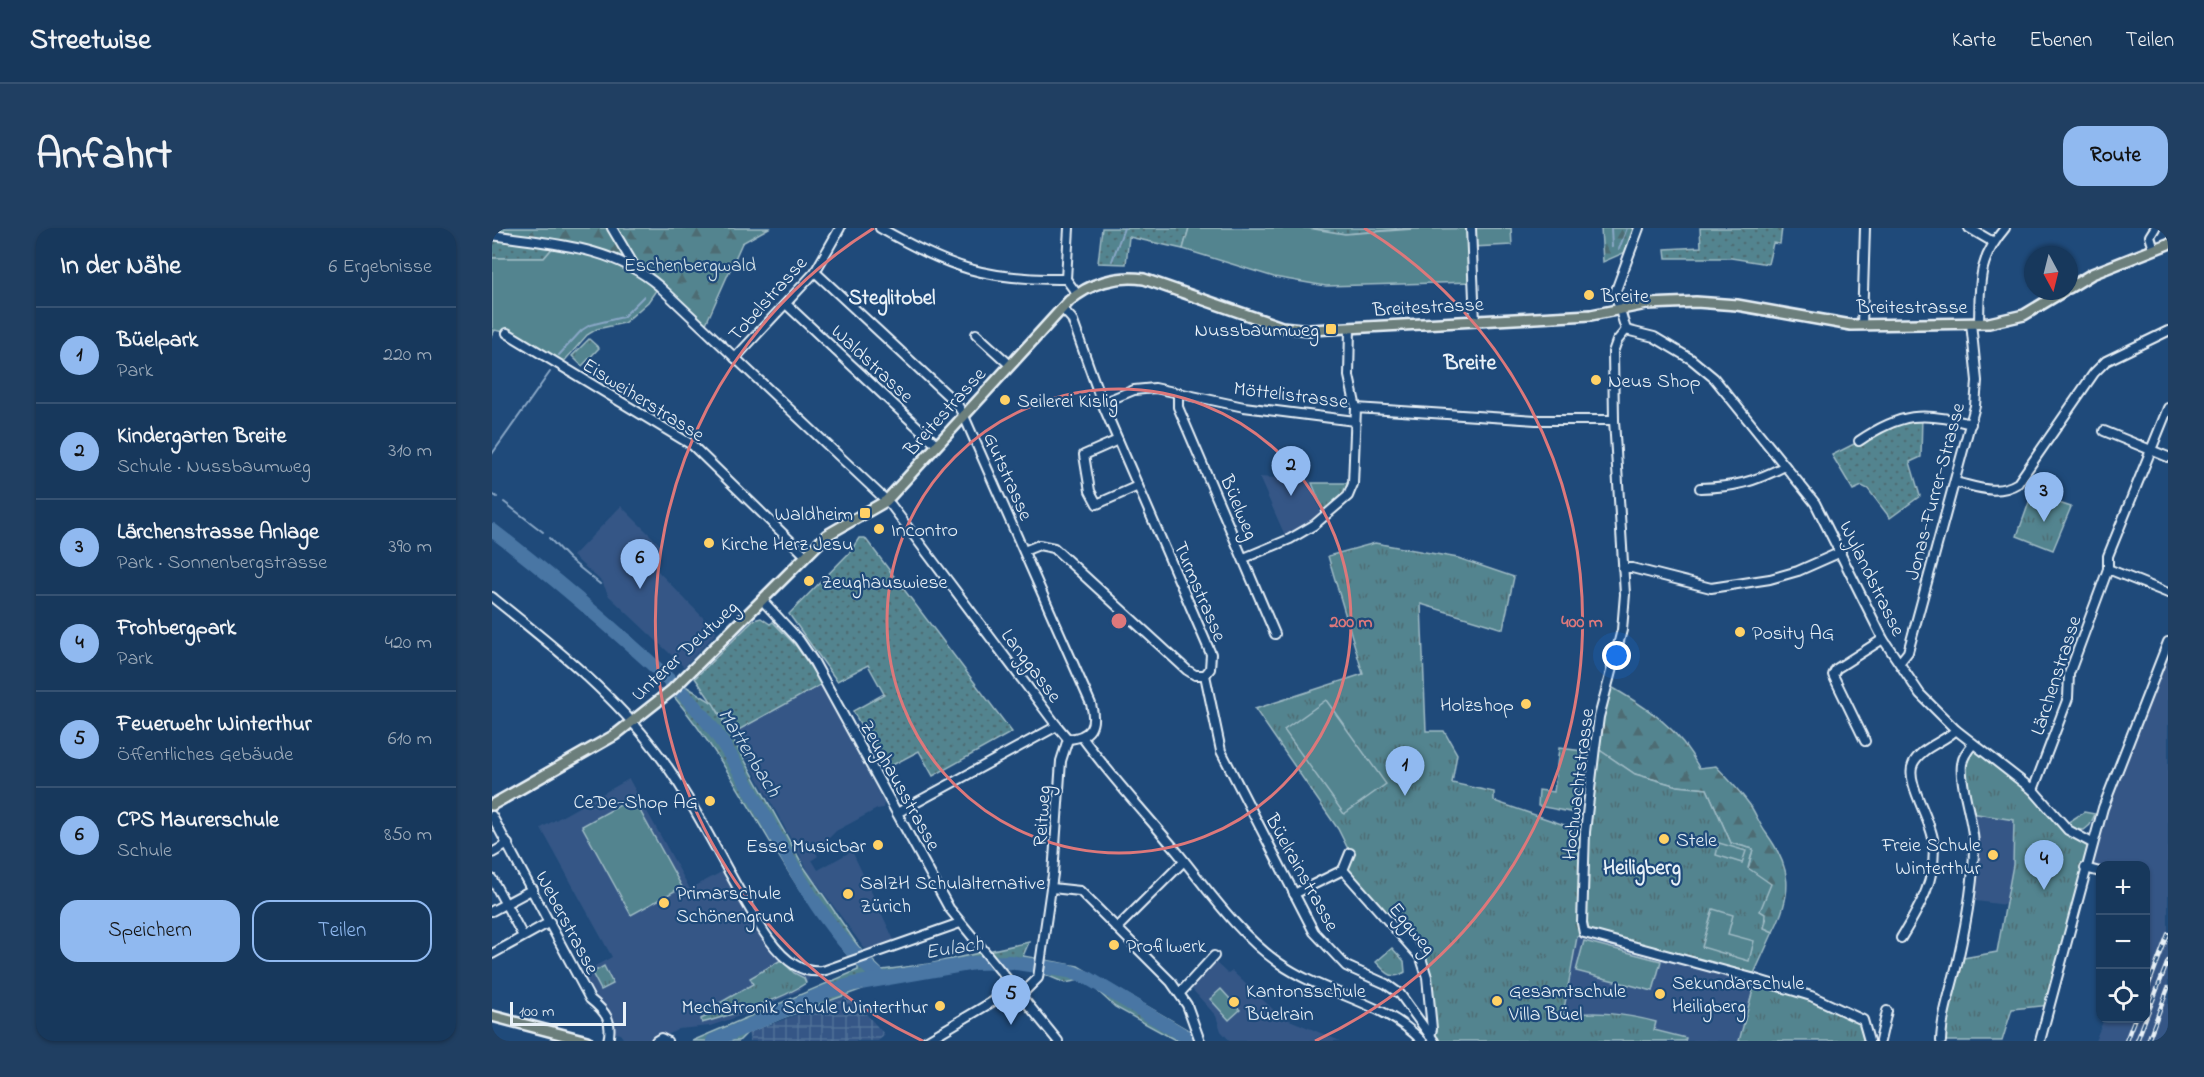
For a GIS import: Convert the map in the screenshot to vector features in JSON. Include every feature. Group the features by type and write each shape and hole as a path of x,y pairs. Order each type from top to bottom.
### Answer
{"main road":[{"path":"2078,283 2092,274 2168,244"},
{"name":"Breitestrasse","path":"886,501 1062,308 1091,285 1122,278 1144,279 1282,327 1299,330 1591,315 1647,304 1720,303 1862,325 1975,323 2017,318 2048,300"},
{"name":"Unterer Deutweg","path":"492,805 632,723 684,679 835,529 886,501"},
{"path":"492,1016 587,1041"}],"street":[{"path":"612,228 636,268"},
{"name":"Tobelstrasse","path":"735,358 815,272 840,228"},
{"path":"880,228 946,263 969,271 1009,278 1066,279"},
{"path":"1069,228 1066,279 1077,294"},
{"path":"1471,228 1475,322"},
{"path":"1626,330 1615,293 1617,281 1639,228"},
{"path":"1862,325 1865,228"},
{"path":"1969,228 1993,242"},
{"name":"Jonas-Furrer-Strasse","path":"1900,662 1908,652 1971,424 1977,392 1975,323 1980,275 1984,259 1993,242 2005,228"},
{"path":"2154,249 2150,236 2155,228"},
{"path":"492,235 585,248 636,268"},
{"name":"Langgasse","path":"636,268 659,286 886,501 915,535 1068,739"},
{"name":"Gutstrasse","path":"815,272 957,404 964,416 1092,704 1095,723 1091,731 1082,737"},
{"name":"Waldstrasse","path":"786,304 937,445"},
{"name":"Turmstrasse","path":"1062,308 1072,319 1102,404 1211,654 1210,669 1205,675"},
{"path":"1350,328 1349,376 1356,408"},
{"name":"Hochwachtstrasse","path":"1626,330 1617,341 1613,352 1614,420 1625,594 1622,630 1599,717 1585,832 1582,923 1584,933 1811,996 1863,1020 1869,1041"},
{"name":"Wylandstrasse","path":"1626,330 1654,337 1691,358 1714,378 1815,503 1842,552 1883,639 1920,694 1972,744 2033,790 2068,830 2092,843"},
{"path":"1955,482 1990,491 2001,490 2018,483 2094,374 2106,361 2168,331"},
{"name":"Eisweiherstrasse","path":"507,333 692,445 806,556"},
{"path":"976,334 1010,365"},
{"name":"Möttelistrasse","path":"1102,404 1146,387 1254,409 1355,421 1356,408 1536,420 1614,420"},
{"name":"Büelweg","path":"1178,393 1178,407 1275,634"},
{"name":"Lärchenstrasse","path":"2033,790 2068,698 2069,674 2108,569 2108,556 2168,408"},
{"path":"1858,441 1883,424 1900,419 1930,415 1971,424"},
{"path":"1244,558 1290,539 1314,525 1348,496 1353,484 1355,421"},
{"path":"2104,431 2168,457"},
{"path":"1118,440 1084,455 1090,491 1097,504 1138,486"},
{"path":"1700,488 1731,487 1753,482 1785,466"},
{"path":"1024,551 1039,545 1054,548 1187,670 1195,675 1205,675"},
{"path":"1623,568 1632,568 1711,588 1770,579 1798,572 1842,552"},
{"path":"2108,569 2168,593"},
{"path":"492,597 546,641 632,723 663,760 755,917 794,964 815,972 960,923"},
{"name":"Zeughausstrasse","path":"762,600 799,640 814,662 949,908 1058,1041"},
{"path":"1865,741 1833,675 1836,669 1883,639"},
{"path":"2040,1041 2085,867 2103,808 2168,642"},
{"name":"Büelrainstrasse","path":"1205,675 1221,751 1314,932 1334,955 1356,972 1386,984 1401,994 1432,1039"},
{"path":"897,813 1057,726"},
{"path":"1901,938 1923,901 1933,857 1929,823 1911,778 1911,767 1916,758 1956,730"},
{"path":"1068,739 1082,737 1258,947 1280,964 1327,990 1391,1015 1407,1025 1422,1041"},
{"name":"Reitweg","path":"1017,992 1035,983 1039,972 1052,888 1061,761 1068,739"},
{"path":"1941,1041 1944,1014 1958,959 1972,871 1972,823 1961,768 1964,755 1972,744"},
{"name":"Weberstrasse","path":"492,816 590,999 603,1010 611,1024 608,1041"},
{"path":"492,853 508,844"},
{"path":"1294,894 1343,870 1350,853"},
{"path":"1117,928 1184,861"},
{"path":"2085,867 2096,871"},
{"name":"Eggweg","path":"1343,870 1421,958 1426,969 1432,1039"},
{"path":"492,879 524,936"},
{"path":"1052,888 1080,891 1117,928 1180,993 1199,1038"},
{"path":"492,911 533,889"},
{"path":"492,954 550,922"},
{"path":"1180,993 1214,956"},
{"path":"926,1041 1017,992"},
{"path":"1880,1041 1887,1011"},
{"path":"656,1041 661,1038 667,1041"}],"shaded area":[{"path":"1259,477 1310,480 1323,518 1287,540"},
{"path":"621,506 661,546 647,560 717,632 684,667 609,596 602,582 573,556"},
{"path":"2168,642 2168,1041 2095,1041 2102,1023 2150,1023 2150,861 2096,861 2096,872 2085,868 2103,808"},
{"path":"820,685 884,803 883,808 877,809 836,831 827,840 812,846 818,856 812,860 818,870 852,851 895,942 872,950 864,948 810,874 733,733"},
{"name":"Primarschule Schönengrund","path":"629,779 690,889 727,869 755,917 786,957 815,972 799,991 749,1013 710,1026 679,1029 662,1038 667,1041 625,1041 620,1034 610,1032 611,1024 590,999 578,975 612,957 541,828"},
{"name":"Freie Schule Winterthur","path":"1971,813 2014,820 2013,865 2006,905 1968,900 1972,871"},
{"name":"Sekundarschule Heiligberg","path":"1584,933 1756,979 1739,1041 1685,1041 1685,1038 1654,1030 1655,1022 1600,1012 1565,1015 1577,937"},
{"name":"Kantonsschule Büelrain","path":"1216,963 1228,974 1232,971 1280,1016 1340,1041 1230,1041 1221,1031 1216,1016 1191,988"},
{"path":"849,995 885,1035 878,1041 750,1041 748,1033"}],"green space":[{"name":"Eschenbergwald","path":"492,228 769,228 742,243 704,328 659,286 606,255 492,235"},
{"path":"1102,228 1189,228 1183,249 1129,237 1126,264 1098,263"},
{"path":"1189,228 1308,228 1345,234 1413,229 1511,228 1512,245 1472,247 1473,282 1326,286 1274,277 1183,249"},
{"path":"1308,228 1413,228 1345,234"},
{"path":"1601,228 1639,228 1628,251 1603,262"},
{"path":"1700,228 1782,228 1780,244 1773,243 1768,264 1731,258 1666,258 1665,249 1701,247"},
{"path":"492,235 556,244 544,258 492,258"},
{"path":"556,244 592,250 659,286 648,302 624,323 597,329 587,335 560,366 507,333 495,330 492,335 492,258 544,258"},
{"path":"589,339 599,348 582,366 572,356"},
{"path":"1922,416 1921,457 1910,462 1920,496 1890,518 1868,489 1862,486 1853,490 1832,455 1858,442 1883,424"},
{"path":"1312,483 1348,483 1342,494 1323,511"},
{"path":"2032,494 2071,507 2053,550 2017,536"},
{"name":"Zeughauswiese","path":"859,538 865,538 1012,732 933,776 919,751 885,769 853,711 884,694 868,665 837,681 789,614 850,552"},
{"path":"1375,543 1458,558 1514,577 1503,629 1421,604 1426,731 1444,731 1457,754 1452,783 1494,792 1494,801 1585,832 1595,747 1635,774 1677,786 1707,789 1731,843 1753,849 1748,868 1771,884 1760,911 1765,914 1764,928 1773,932 1752,978 1584,933 1577,937 1563,1015 1610,1014 1644,1019 1656,1022 1654,1030 1686,1038 1685,1041 1434,1041 1426,969 1343,870 1350,853 1338,829 1255,709 1363,674 1328,556"},
{"name":"Zeughauswiese","path":"761,618 770,624 773,622 797,647 822,684 733,733 695,678 754,620"},
{"path":"1608,685 1660,719 1682,741 1699,768 1716,766 1750,805 1775,846 1785,869 1787,881 1784,905 1773,932 1764,928 1766,920 1760,911 1748,868 1753,849 1731,843 1707,789 1677,786 1635,774 1595,747"},
{"path":"687,687 713,703 804,867 863,953 850,958 803,895 721,762 675,698"},
{"path":"1326,700 1386,784 1344,814 1284,730"},
{"path":"1973,744 2033,790 2068,830 2092,843 2050,1005 2012,1009 2002,1041 1941,1041 1958,959 1997,952 2013,865 2014,820 1971,813 1961,768"},
{"path":"1559,748 1583,751 1576,813 1538,806 1539,790 1554,792"},
{"path":"633,798 682,887 631,915 582,826"},
{"path":"2084,812 2095,814 2090,825 2084,830 2073,829 2067,823"},
{"path":"1719,843 1746,851 1742,863 1716,855"},
{"path":"1713,909 1733,915 1728,934 1754,941 1749,961 1702,947"},
{"path":"1584,941 1661,961 1653,991 1576,971"},
{"path":"1029,942 1023,956 1078,966 1207,1041 1177,1041 1115,1007 1089,983 1080,980 1065,983 1039,972 994,965 868,987 782,1018 747,1033 739,1041 692,1041 858,970 858,966 873,961 882,970 929,964"},
{"path":"1392,948 1404,961 1405,972 1396,976 1389,974 1376,962"},
{"path":"781,960 794,973 804,978 806,983 770,1001 702,1023 701,1019 711,1014 709,1009 753,984 750,978"},
{"path":"604,966 613,984 601,990 592,973"},
{"path":"1756,979 1863,1020 1869,1041 1739,1041"},
{"path":"1221,989 1240,1010 1229,1020 1210,999"}],"waterway":[{"path":"1112,261 1124,228"},
{"path":"1611,228 1612,247"},
{"path":"1619,249 1627,228"},
{"path":"559,355 582,330 590,325 623,317 644,296"},
{"path":"492,454 550,372"},
{"path":"492,494 497,497"},
{"path":"504,502 543,532"},
{"name":"Mattenbach","path":"492,530 625,640 677,688 701,714 722,742 812,898 856,955 882,979"},
{"path":"549,538 569,559 600,584"},
{"name":"Eulach","path":"713,1041 829,991 854,984 974,963 1009,962 1069,971 1088,978 1193,1041"}],"railway":[{"path":"2150,981 2168,934"},
{"path":"2137,1041 2168,961"},
{"path":"2148,1041 2168,988"},
{"path":"2126,1041 2133,1023"}],"place":[{"name":"Breite","path":"1589,295"},
{"name":"Nussbaumweg","path":"1331,329"},
{"name":"Neus Shop","path":"1596,380"},
{"name":"Seilerei Kislig","path":"1005,400"},
{"name":"Kindergarten Breite","path":"1291,496"},
{"name":"Waldheim","path":"865,513"},
{"name":"Lärchenstrasse Anlage","path":"2044,522"},
{"name":"Incontro","path":"879,529"},
{"name":"Kirche Herz Jesu","path":"709,543"},
{"name":"Zeughauswiese","path":"809,581"},
{"name":"CPS Maurerschule","path":"640,589"},
{"name":"Posity AG","path":"1740,632"},
{"name":"Holzshop","path":"1526,704"},
{"name":"Büelpark","path":"1405,796"},
{"name":"CeDe-Shop AG","path":"710,801"},
{"name":"Stele","path":"1664,839"},
{"name":"Esse Musicbar","path":"878,845"},
{"name":"Freie Schule Winterthur","path":"1993,855"},
{"name":"Frohbergpark","path":"2044,890"},
{"name":"SalZH Schulalternative Zürich","path":"848,894"},
{"name":"Primarschule Schönengrund","path":"664,903"},
{"name":"Profilwerk","path":"1114,945"},
{"name":"Sekundarschule Heiligberg","path":"1660,994"},
{"name":"Gesamtschule Villa Büel","path":"1497,1001"},
{"name":"Kantonsschule Büelrain","path":"1234,1002"},
{"name":"Mechatronik Schule Winterthur","path":"940,1006"},
{"name":"Feuerwehr Winterthur","path":"1011,1025"}],"district":[{"name":"Steglitobel","path":"892,297"},
{"name":"Breite","path":"1470,361"},
{"name":"Heiligberg","path":"1642,867"}]}
